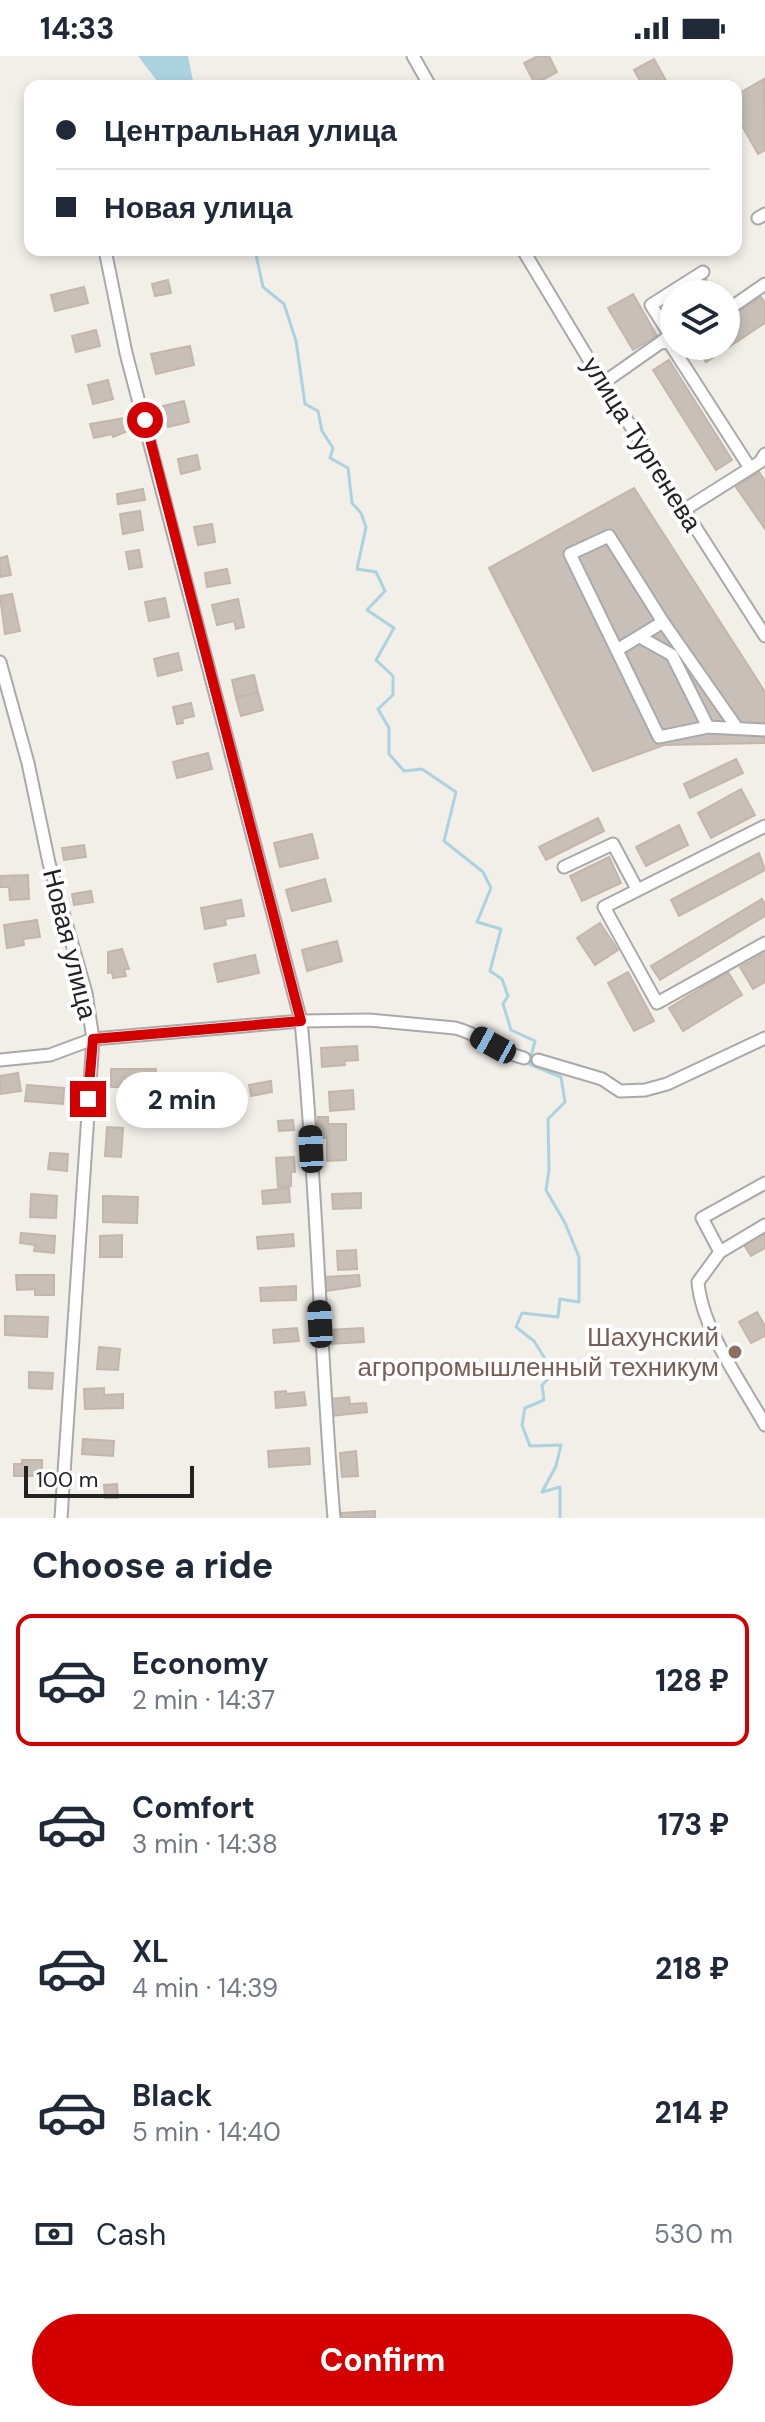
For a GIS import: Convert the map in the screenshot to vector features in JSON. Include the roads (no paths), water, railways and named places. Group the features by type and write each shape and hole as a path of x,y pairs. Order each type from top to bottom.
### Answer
{"street":[{"path":"413,56 427,80"},
{"path":"106,256 126,353 301,1021 334,1518"},
{"name":"улица Тургенева","path":"527,256 603,383 765,636"},
{"path":"690,280 703,272"},
{"path":"740,301 765,284"},
{"path":"660,299 651,305 660,319"},
{"path":"603,383 660,350"},
{"path":"681,360 760,463 684,510"},
{"path":"737,728 663,622 609,536 570,554 659,737 708,727 765,730"},
{"path":"617,650 663,622"},
{"path":"640,637 672,655 708,727"},
{"name":"Новая улица","path":"0,662 28,763 49,863 86,993 93,1039 61,1518"},
{"path":"765,827 604,907 657,1003 765,943"},
{"path":"564,867 613,844 637,889"},
{"path":"0,1060 50,1055 93,1039 301,1021 369,1020 468,1031 511,1055 524,1058"},
{"path":"538,1060 602,1079 620,1091 645,1090 667,1084 765,1038"},
{"path":"720,1252 702,1218 765,1183"},
{"path":"765,1225 720,1252 698,1282 700,1301 714,1334 765,1425"}],"water":[{"path":"138,56 188,56 193,80 156,80"}],"waterway":[{"path":"256,256 263,287 284,304 296,341 305,404 318,411 322,431 333,448 330,458 348,468 352,503 361,513 366,527 357,569 376,572 385,591 367,610 394,628 376,660 393,676 393,695 378,709 389,728 389,754 404,771 422,769 456,792 444,841 483,872 491,888 477,922 501,929 490,971 502,979 508,996 503,1004 511,1030 535,1041 529,1064 561,1077 565,1102 548,1119 549,1170 546,1190 565,1223 579,1257 579,1302 560,1299 558,1317 522,1313 516,1327 534,1341 554,1373 542,1385 544,1400 525,1408 522,1425 530,1446 561,1445 556,1466 542,1492 560,1487 560,1518"}],"place":[{"name":"Шахунский агропромышленный техникум","path":"735,1352"}]}
